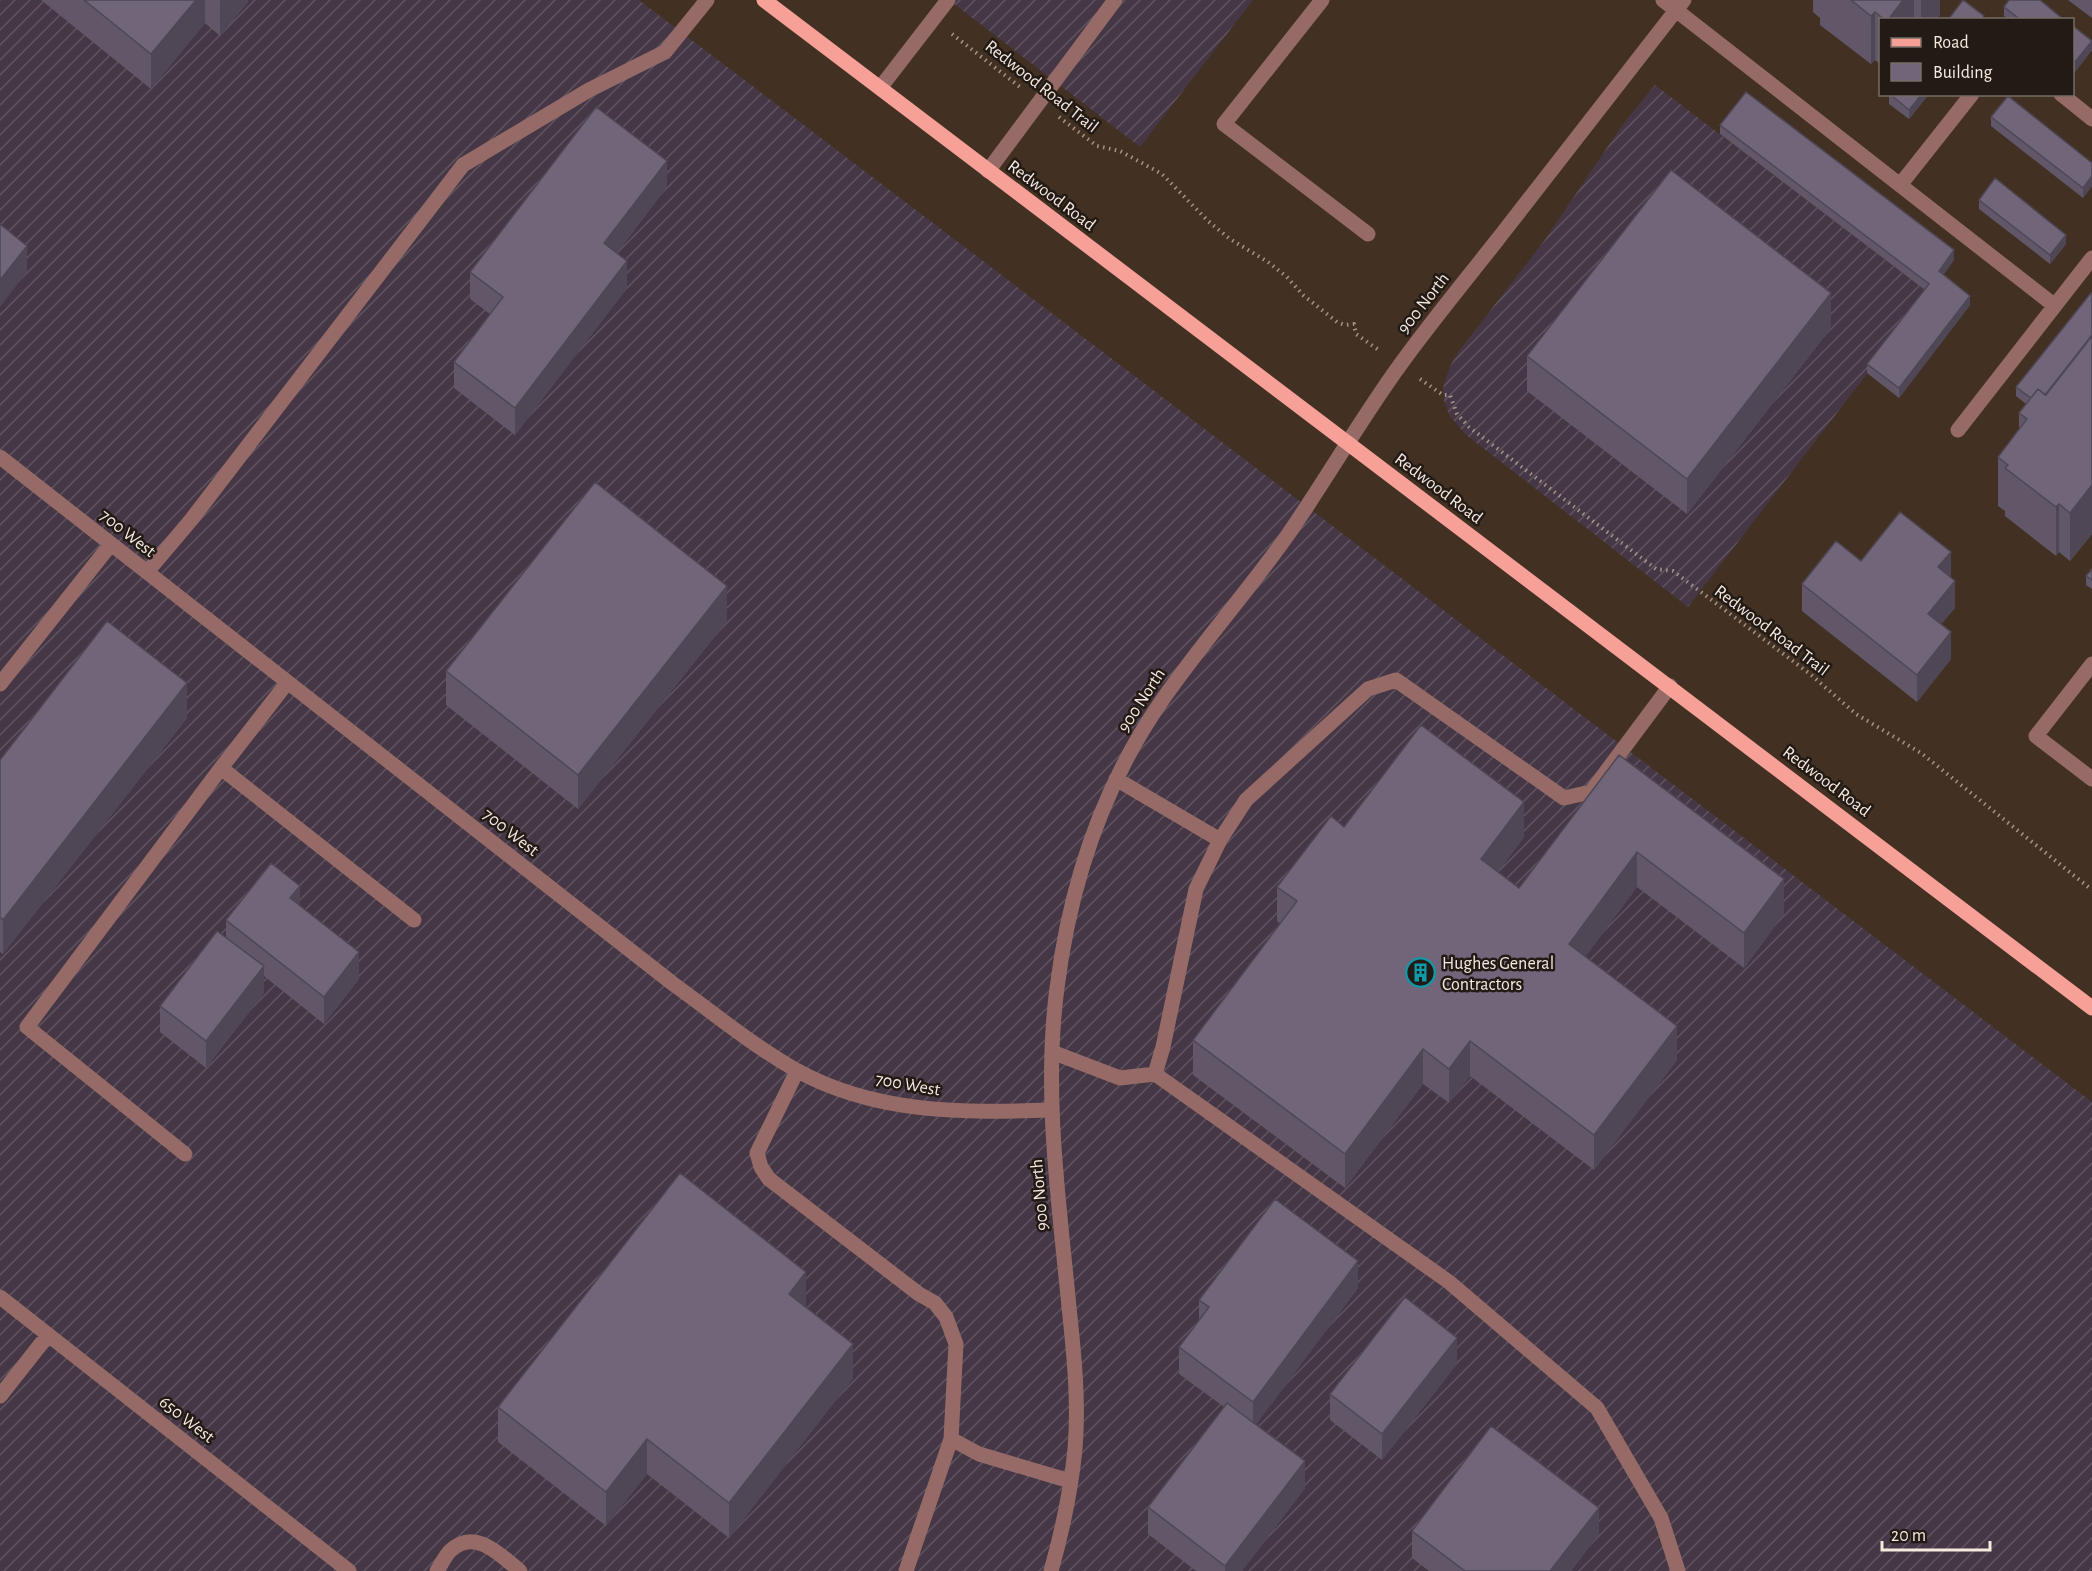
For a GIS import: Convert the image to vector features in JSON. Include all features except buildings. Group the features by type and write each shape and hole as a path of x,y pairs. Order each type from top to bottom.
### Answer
{"main road":[{"name":"Redwood Road","path":"764,0 2092,1008"}],"street":[{"path":"147,572 191,520 463,165 590,90 665,52 707,0"},
{"path":"880,88 948,0"},
{"path":"988,171 1114,0"},
{"path":"1322,0 1224,124 1368,234"},
{"path":"1663,0 1680,5 1900,185 2055,306"},
{"name":"900 North","path":"1051,1571 1060,1539 1075,1449 1075,1384 1051,1110 1052,1053 1056,993 1065,935 1077,879 1095,828 1116,779 1162,700 1286,536 1400,365 1680,5"},
{"path":"1900,185 1970,96"},
{"path":"2064,96 2092,118"},
{"path":"1958,430 2092,258"},
{"name":"700 West","path":"0,458 672,983 761,1048 797,1071 860,1095 908,1107 957,1111 1051,1110"},
{"path":"0,684 111,544"},
{"path":"2092,664 2036,736 2092,780"},
{"path":"1155,1074 1163,1047 1196,889 1220,840 1246,800 1368,689 1396,680 1564,798 1591,792 1670,686"},
{"path":"185,1154 27,1027 287,683"},
{"path":"221,768 414,920"},
{"path":"1116,779 1220,840"},
{"path":"1052,1053 1120,1078 1155,1074 1449,1282 1597,1408 1661,1518 1678,1571"},
{"path":"797,1071 757,1153 761,1167 769,1179 935,1304 946,1317 956,1344 951,1439 906,1571"},
{"name":"650 West","path":"0,1297 349,1571"},
{"path":"0,1396 48,1335"},
{"path":"951,1439 979,1454 1070,1480"},
{"path":"437,1571 450,1551 464,1542 484,1542 520,1571"}],"path":[{"name":"Redwood Road Trail","path":"933,19 1096,146 1120,151 1162,174 1223,233 1268,262 1287,277 1303,295 1337,322 1345,325 1354,324 1356,334"},
{"name":"Redwood Road Trail","path":"1443,395 1450,395 1457,414 1469,427 1499,451 1656,570 1673,571 1810,674 1856,714 1921,753 2092,890"}],"shaded area":[{"path":"0,0 639,0 2092,1102 2092,1571 0,1571"},
{"path":"949,0 1253,0 1140,147"},
{"path":"1655,85 1929,293 1688,607 1465,434 1450,416 1444,401 1443,388 1450,366 1459,351 1544,241 1623,124"}],"place":[{"name":"Hughes General Contractors","path":"1421,973"}]}
